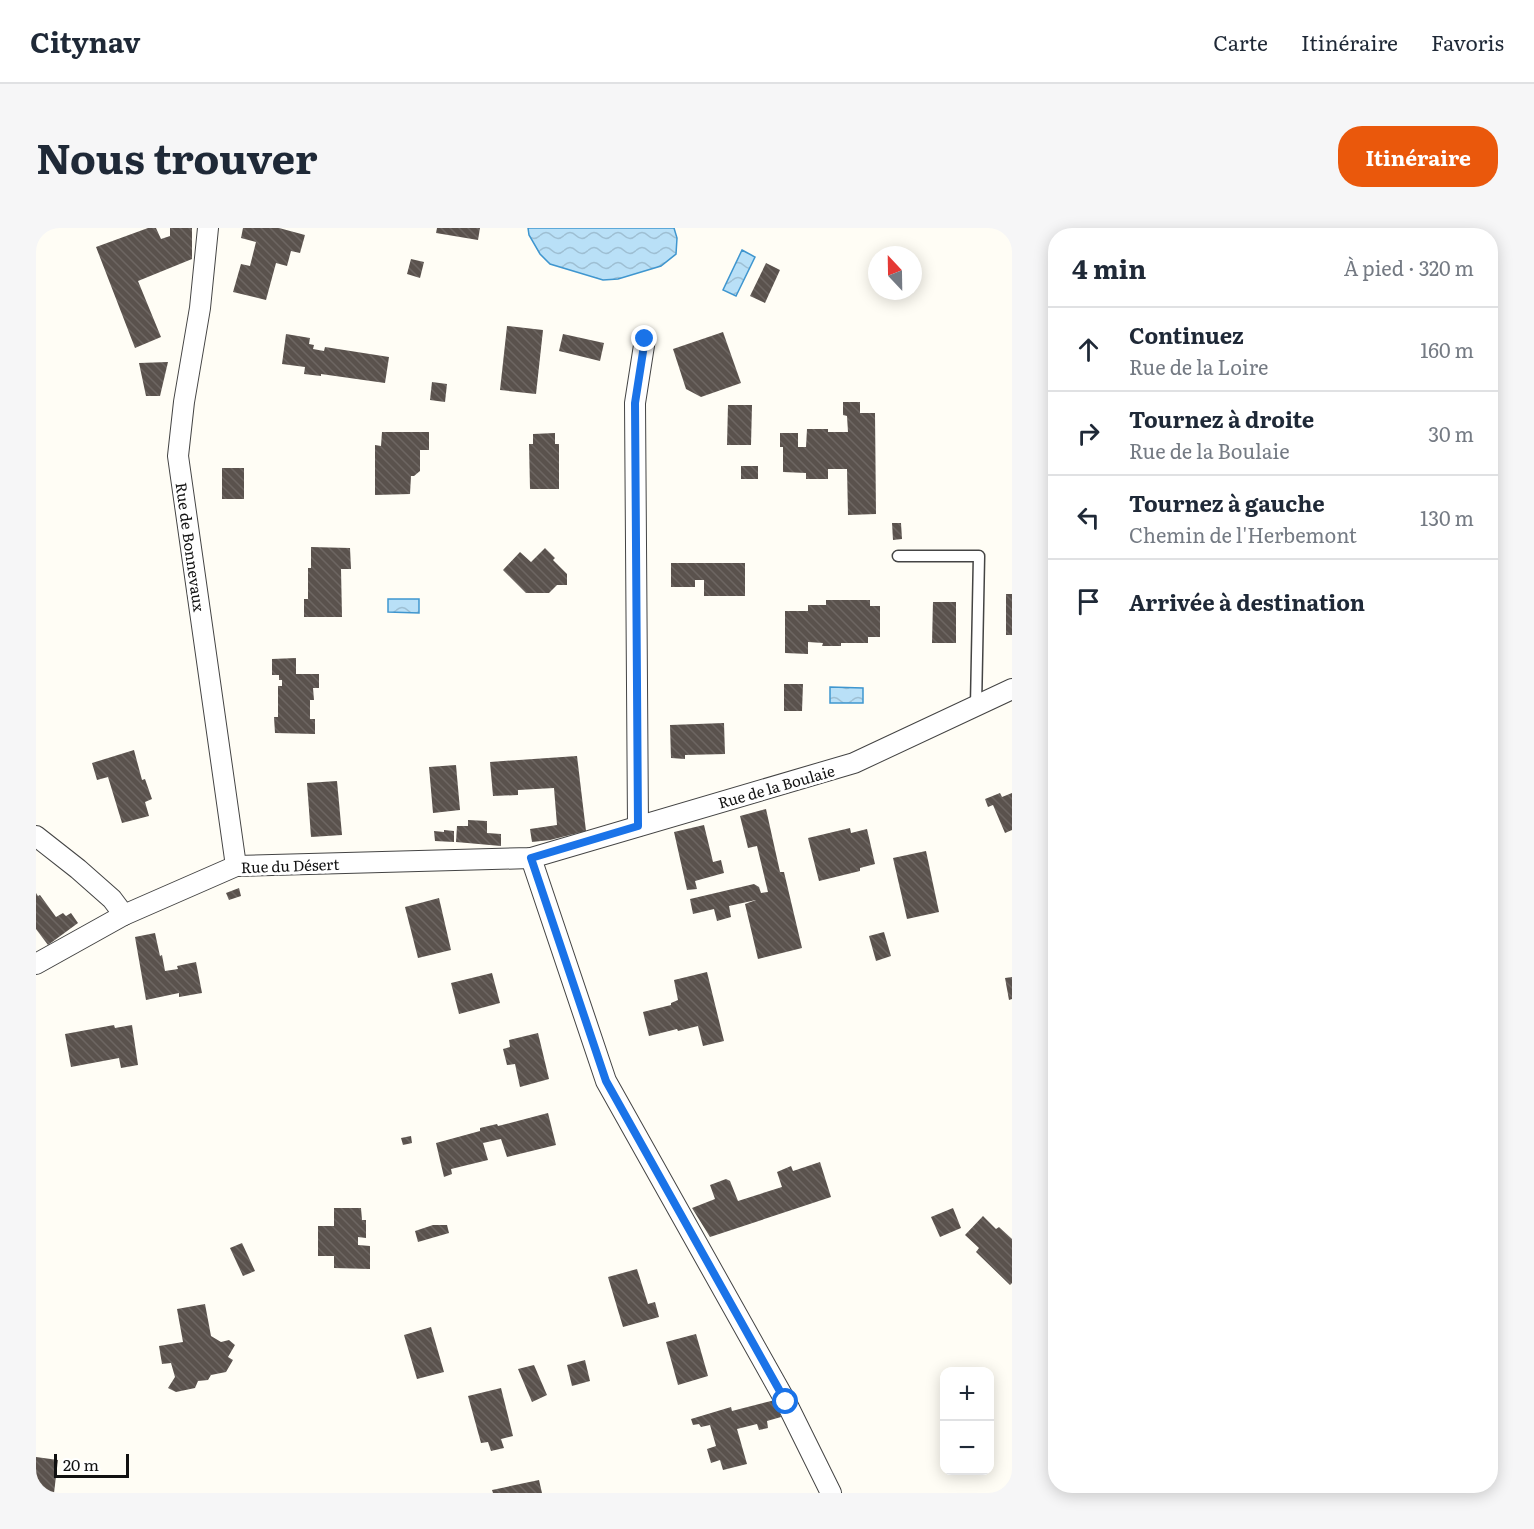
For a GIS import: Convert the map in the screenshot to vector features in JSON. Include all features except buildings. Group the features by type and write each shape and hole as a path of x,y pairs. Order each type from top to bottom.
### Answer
{"street":[{"name":"Rue de Bonnevaux","path":"208,228 200,308 184,402 178,456 236,866"},
{"path":"638,826 635,403 645,339"},
{"name":"Rue de la Boulaie","path":"531,858 854,764 1012,689"},
{"path":"36,836 112,899 124,915"},
{"name":"Rue du Désert","path":"36,964 124,915 236,866 531,858"},
{"path":"531,858 606,1081 786,1402 831,1493"}],"lane":[{"path":"898,556 979,556 976,706"}],"water":[{"path":"528,228 674,228 677,238 676,254 661,266 618,279 603,280 550,264 540,254 529,235"},
{"path":"742,250 755,257 736,296 723,290"},
{"path":"388,599 419,599 419,613 388,612"},
{"path":"830,687 863,688 863,703 830,703"}],"route":[{"path":"645,339 635,403 638,826 531,858 606,1081 786,1402"}]}
